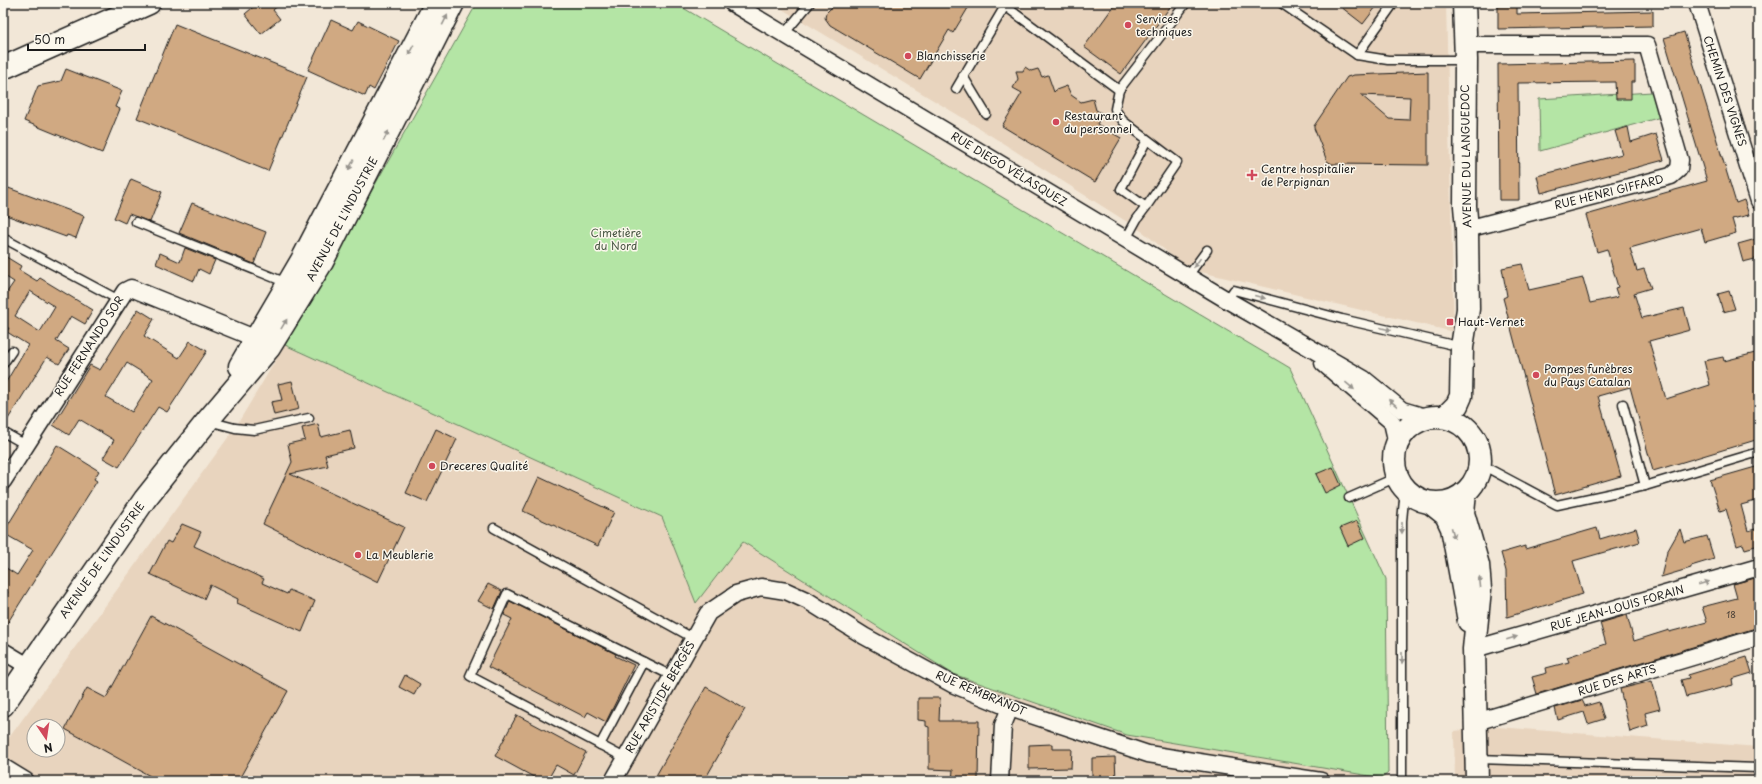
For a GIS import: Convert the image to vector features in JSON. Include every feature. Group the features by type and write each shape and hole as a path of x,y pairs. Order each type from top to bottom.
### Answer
{"main road":[{"path":"3,68 149,3"},
{"name":"AVENUE DE L'INDUSTRIE","path":"3,705 28,666 145,499 208,420 262,344 296,287 322,262 343,201 436,3"},
{"name":"AVENUE DE L'INDUSTRIE","path":"343,201 453,3"},
{"name":"AVENUE DU LANGUEDOC","path":"1437,417 1457,406 1461,396 1462,347 1468,309 1467,228 1465,206 1464,3"},
{"name":"AVENUE DU LANGUEDOC","path":"1468,309 1475,338 1476,372 1474,400 1470,421 1471,432"},
{"path":"1431,503 1443,503 1455,500 1465,493 1473,485 1478,475 1480,464 1478,447 1471,432 1454,420 1437,417 1416,423 1405,432 1397,444 1394,455 1394,466 1401,483 1417,498 1431,503 1446,515 1452,528 1474,649"},
{"path":"1465,493 1463,513 1478,565 1480,589 1474,649 1477,781"}],"street":[{"name":"RUE DIEGO VÉLASQUEZ","path":"732,3 1227,300 1364,379 1402,410 1437,417"},
{"name":"CHEMIN DES VIGNES","path":"1697,3 1756,182 1759,201"},
{"name":"RUE HENRI GIFFARD","path":"1465,52 1647,45 1680,160 1679,169 1671,176 1467,228"},
{"name":"RUE FERNANDO SOR","path":"3,481 125,291 131,288 246,335 262,344"},
{"name":"RUE DIEGO VÉLASQUEZ","path":"1288,334 1392,422 1397,444"},
{"name":"RUE JEAN-LOUIS FORAIN","path":"1474,649 1759,567"},
{"name":"RUE REMBRANDT","path":"708,613 736,594 761,587 786,590 808,601 864,636 952,684 1010,708 1148,754 1322,781"},
{"name":"RUE ARISTIDE BERGÈS","path":"613,781 708,613"},
{"name":"RUE DES ARTS","path":"1476,722 1759,637"},
{"path":"3,651 28,666"},
{"path":"1000,781 1004,724 1010,708"},
{"path":"3,767 26,781"}],"lane":[{"path":"784,34 810,3"},
{"path":"1126,239 1177,162 1123,121 1115,109 1118,90 1186,3"},
{"path":"1281,3 1357,55 1388,60 1465,52"},
{"path":"1357,55 1394,3"},
{"path":"956,89 1003,4 1118,90"},
{"path":"963,76 986,114"},
{"path":"1146,207 1121,189 1147,140"},
{"path":"136,222 296,287"},
{"path":"3,238 119,300"},
{"path":"1188,276 1206,250"},
{"path":"1227,300 1234,290 1462,347"},
{"path":"3,364 12,351"},
{"path":"1622,404 1645,486"},
{"path":"208,420 235,428 254,430 309,418"},
{"path":"3,432 26,446"},
{"path":"1480,464 1557,505 1645,486 1759,452"},
{"path":"1349,498 1401,483 1402,781"},
{"path":"494,528 693,638"},
{"path":"626,758 470,676 507,594 672,676"},
{"path":"600,745 644,662"},
{"path":"1477,758 1759,768"}],"shaded area":[{"name":"Centre hospitalier de Perpignan","path":"772,3 1446,3 1454,332 1188,269 1143,232 963,118"},
{"path":"285,345 662,517 696,603 743,542 953,674 1127,735 1401,781 3,781 3,746 235,428"},
{"path":"1497,727 1759,747 1759,781 1455,781 1454,731"}],"green space":[{"name":"Cimetière du Nord","path":"477,3 675,3 1290,368 1386,579 1388,773 1382,778 1127,735 953,674 743,542 696,603 662,517 285,345"},
{"path":"1652,92 1661,117 1540,151 1539,99"}],"building":[{"path":"258,3 281,3 273,10 280,19 261,34 245,14"},
{"name":"Blanchisserie","path":"836,3 960,3 968,8 953,33 949,30 920,79 830,25 825,18 826,13"},
{"name":"Services techniques","path":"1116,3 1173,3 1121,74 1084,47"},
{"path":"1336,3 1379,3 1363,24"},
{"path":"1498,3 1517,3 1517,14 1653,11 1653,26 1498,29"},
{"path":"331,20 353,30 358,21 399,41 374,90 369,87 365,96 308,70"},
{"path":"175,24 307,77 268,171 137,118"},
{"path":"1684,32 1736,203 1744,200 1749,215 1732,219 1736,233 1705,242 1701,228 1630,248 1637,271 1644,269 1651,288 1634,293 1642,318 1684,308 1690,330 1649,341 1666,399 1710,385 1704,361 1723,357 1724,361 1759,352 1759,439 1653,471 1630,387 1598,396 1621,476 1555,495 1503,298 1507,296 1502,268 1522,264 1529,290 1583,278 1590,303 1618,297 1615,288 1618,287 1607,249 1597,252 1586,215 1707,181 1664,38"},
{"path":"1635,61 1635,82 1631,82 1631,99 1616,99 1615,82 1518,83 1519,200 1499,200 1498,64"},
{"path":"1025,67 1031,71 1038,69 1042,77 1048,75 1054,92 1067,86 1071,95 1081,102 1093,99 1096,110 1103,114 1097,124 1121,138 1095,182 1002,126 1022,93 1013,88 1018,79 1016,71 1023,71"},
{"path":"66,69 122,91 115,107 120,109 102,153 24,121 38,86 61,81"},
{"path":"1428,72 1428,165 1332,164 1327,161 1314,126 1347,77 1354,75","holes":["1361,95 1410,97 1409,120 1389,119"]},
{"path":"1628,127 1631,142 1656,134 1664,160 1541,193 1537,176 1622,154 1615,131"},
{"path":"131,179 162,192 150,222 129,214 125,223 114,218"},
{"path":"3,186 84,216 76,238 67,235 66,237 3,214"},
{"path":"192,203 266,232 254,264 179,233"},
{"path":"1756,239 1759,258 1743,262 1738,244"},
{"path":"185,248 215,260 209,274 199,269 194,281 156,264 160,253 180,262"},
{"path":"3,255 21,266 19,270 37,281 40,278 93,310 85,324 71,316 56,341 69,349 59,364 47,357 3,427 3,387 28,345 7,332 9,328 7,328 3,334 3,298 14,282 3,275","holes":["30,291 55,307 40,332 15,316"]},
{"path":"1729,291 1735,309 1723,312 1718,294"},
{"path":"138,309 154,319 144,336 179,358 190,341 207,351 167,412 158,407 119,467 103,458 114,440 79,419 69,435 53,425 90,365 100,370","holes":["127,363 153,379 132,412 106,397"]},
{"path":"292,381 299,409 274,415 271,402 282,400 278,384"},
{"name":"La Meublerie","path":"318,424 321,437 350,430 354,448 325,455 328,466 290,474 404,527 378,582 263,524 292,462 288,444 305,440 302,428"},
{"name":"Dreceres Qualité","path":"436,429 457,439 427,502 406,493"},
{"path":"57,445 99,471 94,479 97,481 3,630 3,599 8,592 3,589 3,566 17,575 33,550 3,533"},
{"path":"1759,466 1759,500 1741,505 1748,531 1759,528 1759,545 1745,549 1743,544 1737,546 1726,509 1720,511 1710,480"},
{"path":"1333,467 1341,485 1325,493 1316,474"},
{"path":"539,477 614,512 598,546 523,511"},
{"path":"1357,521 1365,538 1348,546 1340,528"},
{"path":"182,524 201,532 194,546 264,579 262,583 287,594 289,590 315,601 302,632 237,603 238,599 210,585 204,599 150,574 167,541 171,543"},
{"path":"1597,528 1600,539 1636,528 1640,542 1573,561 1583,594 1507,617 1506,571 1501,553 1525,546 1525,549"},
{"path":"1680,529 1684,542 1707,536 1714,559 1661,577 1667,552"},
{"path":"1759,577 1759,627 1537,694 1532,677 1547,673 1546,668 1569,662 1567,657 1606,644 1600,623 1627,615 1634,641 1669,630 1669,632 1707,622 1702,607 1737,598 1733,584"},
{"path":"488,584 502,591 494,609 478,601"},
{"path":"510,601 616,654 615,656 634,665 606,722 588,712 585,717 488,667 512,619 504,615"},
{"path":"151,616 288,691 238,781 148,781 150,776 66,730 87,688 106,698"},
{"path":"1747,657 1752,673 1732,679 1733,685 1686,697 1681,680 1689,678 1688,675"},
{"path":"405,675 420,684 414,695 399,687"},
{"path":"1652,681 1660,709 1645,713 1648,726 1630,732 1620,689"},
{"path":"706,687 745,709 704,781 653,781"},
{"path":"918,698 940,698 939,721 979,721 978,781 952,781 953,770 929,769 929,727 926,726 926,721 918,720"},
{"path":"1582,700 1585,706 1599,702 1604,719 1588,724 1584,712 1558,720 1555,708"},
{"path":"517,715 586,752 574,775 556,765 547,781 541,781 495,756"},
{"path":"1052,744 1052,749 1072,749 1071,768 1029,769 1029,745"},
{"path":"1115,757 1116,781 1092,781 1092,758"}],"place":[{"name":"Services techniques","path":"1128,25"},
{"name":"Blanchisserie","path":"908,56"},
{"name":"Restaurant du personnel","path":"1056,122"},
{"name":"Centre hospitalier de Perpignan","path":"1252,175"},
{"name":"Haut-Vernet","path":"1450,322"},
{"name":"Pompes funèbres du Pays Catalan","path":"1536,375"},
{"name":"Dreceres Qualité","path":"432,466"},
{"name":"La Meublerie","path":"358,555"}]}
